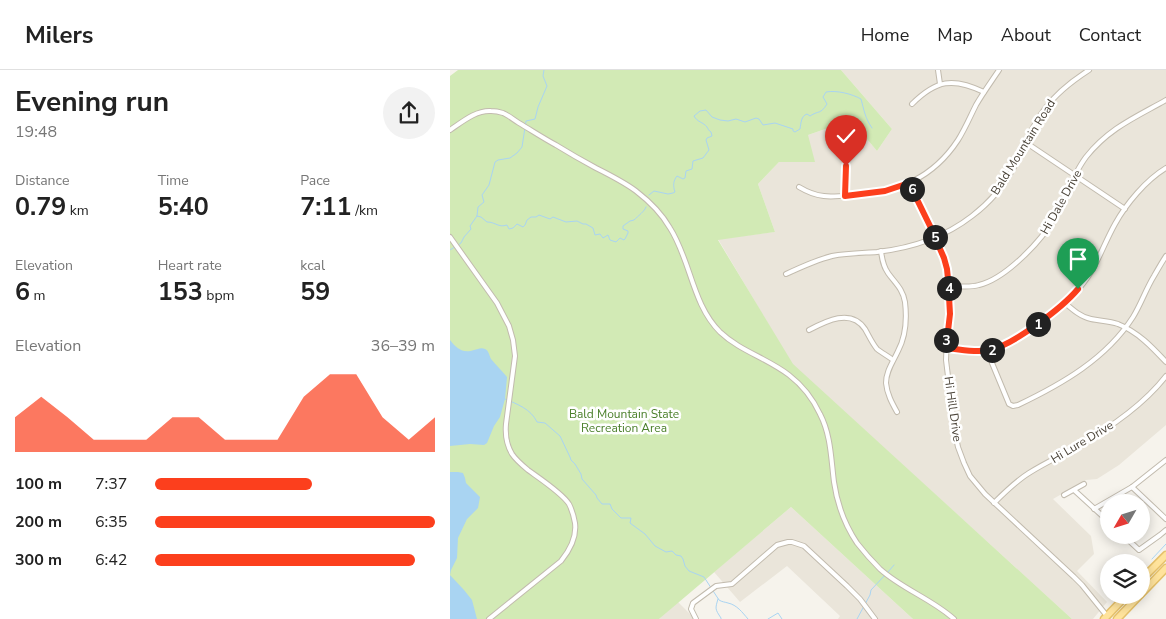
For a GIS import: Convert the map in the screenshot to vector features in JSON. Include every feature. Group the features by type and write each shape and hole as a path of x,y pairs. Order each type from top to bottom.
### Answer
{"main road":[{"path":"1150,572 1166,555"},
{"path":"1150,585 1166,568"},
{"path":"1105,617 1118,604"},
{"path":"1117,619 1131,604"}],"street":[{"path":"938,70 940,84"},
{"path":"799,187 816,195 834,197 885,191 909,183 933,169 960,137 984,92 999,70"},
{"name":"Bald Mountain Road","path":"786,274 832,256 881,251 913,245 935,238 971,216 991,199 1011,170 1038,119 1049,103 1068,84 1089,70"},
{"path":"912,104 932,88 949,82 958,82 984,92"},
{"name":"Hi Dale Drive","path":"949,286 967,287 984,284 998,277 1026,254 1039,241 1054,220 1075,175 1087,157 1104,138 1124,123 1166,100"},
{"path":"450,130 467,118 479,113 490,110 502,112 619,180 635,190 650,203 671,229 684,255 698,300 712,322 737,346 789,375 811,397 829,435 834,481 843,516 858,543 881,570 939,607 954,619"},
{"path":"1026,142 1125,209"},
{"path":"844,149 846,161 845,196"},
{"path":"946,348 988,351 1021,335 1048,317 1065,303 1090,274 1115,224 1125,209 1142,189 1166,168"},
{"name":"Hi Hill Drive","path":"909,183 920,203 945,263 949,286 950,314 946,360 954,432 964,463 970,476 978,486 1074,576 1105,617"},
{"path":"450,237 497,303 509,326 513,340 515,356 505,435 507,445 512,455 520,464 561,495 569,504 574,516 574,540 569,551 560,561 489,619"},
{"path":"881,251 884,267 899,286 905,303 904,336 889,368 886,381 890,400 897,412"},
{"path":"988,351 1009,404 1013,406 1018,405 1048,391 1086,366 1125,328 1144,299 1153,277 1166,256"},
{"path":"1065,303 1078,314 1090,319 1112,323 1132,331 1148,343 1166,362"},
{"path":"809,330 830,319 838,317 850,318 860,323 878,350 893,360"},
{"name":"Hi Lure Drive","path":"994,503 1029,473 1108,427 1139,404 1166,376"},
{"path":"1094,509 1132,487 1166,460"},
{"path":"1064,495 1084,484"},
{"path":"1132,487 1166,519"},
{"path":"1074,490 1100,514"},
{"path":"1150,542 1166,530"},
{"path":"696,619 691,609 693,603 716,586 732,584 778,545 788,542 798,544 808,550 860,599 875,619"},
{"path":"1133,544 1140,550 1148,544"}],"shaded area":[{"path":"841,70 1166,70 1166,425 1119,465 1097,479 1086,480 1053,499 1091,536 1094,554 1077,571 1100,595 1100,604 1105,604 1093,619 1072,619 792,364 718,239 775,232 758,184 808,135 851,120 877,151 892,129"},
{"path":"791,507 913,619 838,619 840,616 787,566 740,602 714,572"},
{"path":"678,602 695,619 659,619"}],"green space":[{"name":"Bald Mountain State Recreation Area","path":"458,70 841,70 892,129 877,151 851,120 808,135 815,162 779,162 758,184 775,232 718,240 793,364 1072,619 913,619 791,507 659,619 450,619 450,76"}],"water":[{"path":"450,340 457,348 463,351 484,348 507,377 505,399 500,417 487,443 484,445 450,446"},
{"path":"450,472 463,473 466,483 480,497 478,508 467,519 458,538 457,558 450,575"},
{"path":"450,575 472,600 477,619 450,619"}],"waterway":[{"path":"450,250 461,243 471,229 470,226 477,216 478,207 484,202 482,195 489,185 495,162 510,158 522,147 526,121 535,119 547,86 543,76 544,70"},
{"path":"649,195 654,191 668,194 675,192 674,184 677,176 685,178 686,171 692,169 693,161 703,158 709,150 706,140 712,136 711,132 694,116 700,111 706,110 712,117 720,120 736,119 745,122 756,118 763,125 775,123 793,129 795,132 800,129 805,115 810,116 825,107 827,104 823,97 826,92 835,92 849,94 861,99 866,117 872,128"},
{"path":"477,216 487,222 501,226 507,225 509,229 517,224 523,227 527,220 539,215 550,219 553,217 566,222 577,221 593,228 595,235 600,234 603,238 608,235 610,240 616,242 620,238 624,240 628,233 628,231 623,229 623,226 634,220 646,207"},
{"path":"505,399 523,408 537,422 545,423 560,436 582,479 602,504 610,504 612,509 621,518 631,518 630,523 645,534 655,546 666,552 672,551 676,555 681,556 689,571 704,577 719,600 734,605 748,619"},
{"path":"1152,559 1166,544"},
{"path":"888,572 894,565"},
{"path":"857,619 871,590 885,575"},
{"path":"718,599 716,609 721,619"},
{"path":"768,619 778,613 782,619"}],"route":[{"path":"846,166 845,196 885,191 909,183 920,203 947,269 950,314 946,348 988,351 998,348 1048,317 1078,289"}]}
